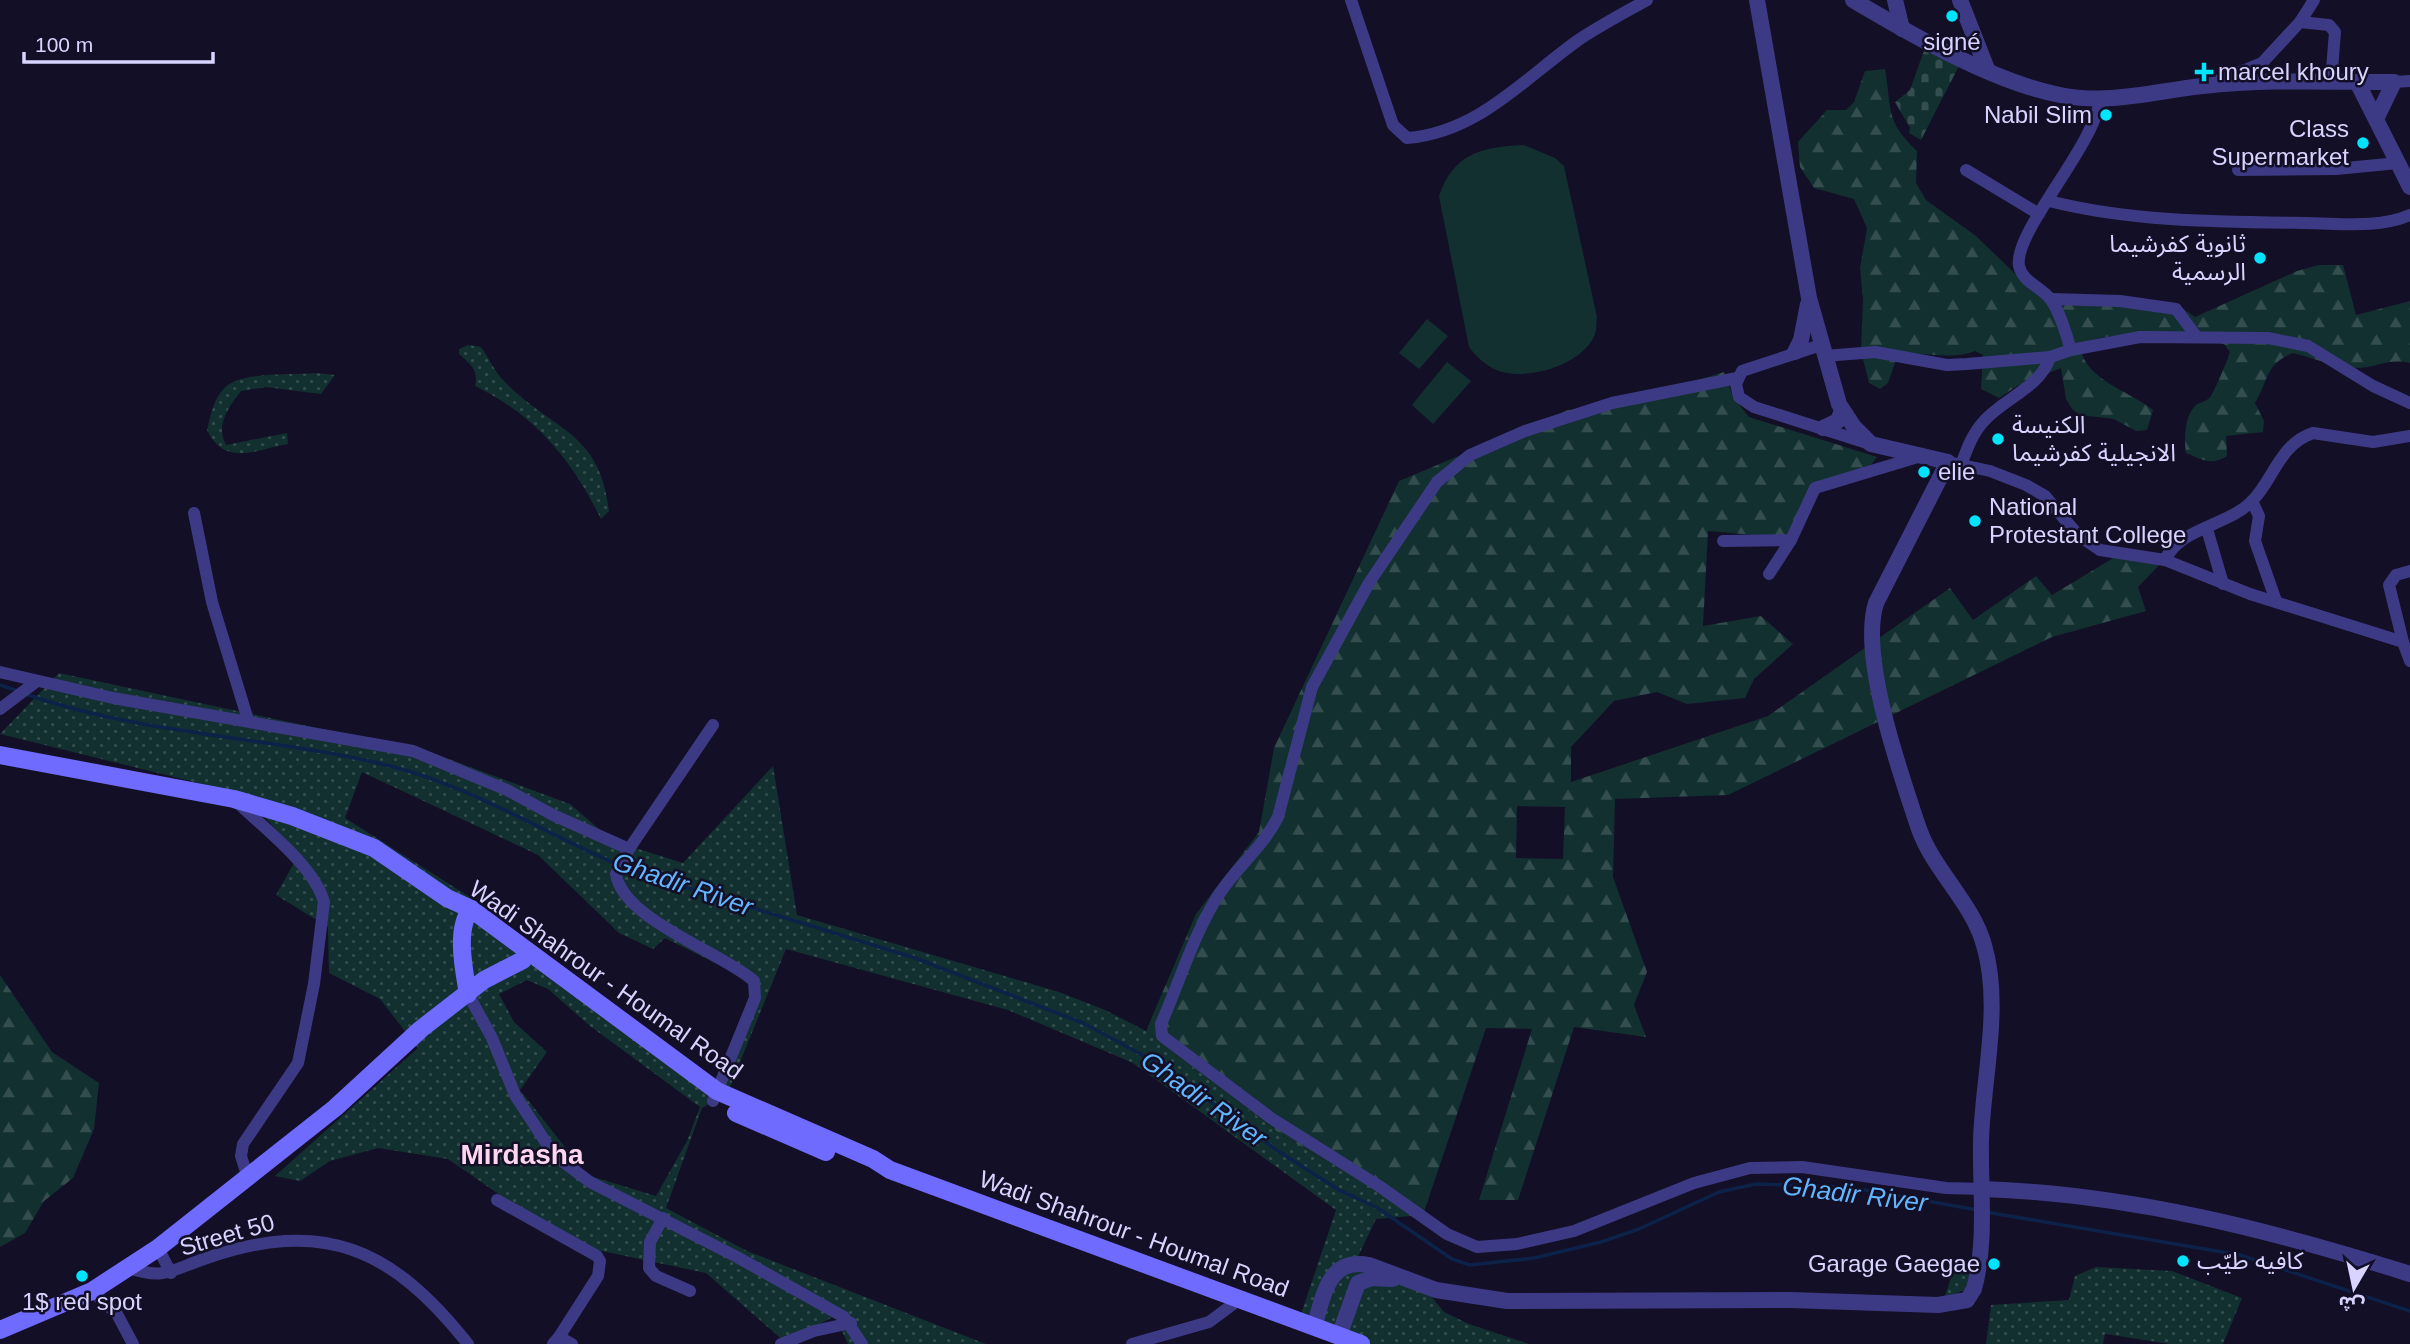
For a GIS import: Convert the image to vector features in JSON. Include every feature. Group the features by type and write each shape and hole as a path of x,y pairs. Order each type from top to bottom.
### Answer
{"main road":[{"name":"Wadi Shahrour - Houmal Road","path":"0,755 234,799 292,816 374,848 468,913 715,1096 796,1134 873,1159 890,1170 1361,1344"},
{"name":"Wadi Shahrour - Houmal Road","path":"468,913 523,960 557,979"},
{"path":"468,913 463,956 468,994"},
{"path":"0,1330 92,1291 158,1248 335,1108 421,1029 496,972 523,960"}],"street":[{"path":"1351,0 1393,125 1407,138 1457,126 1517,91 1578,41 1647,0"},
{"path":"1757,0 1809,298 1842,410 1871,444"},
{"path":"1853,0 1902,29 2036,90 2100,99 2203,86 2402,81"},
{"path":"1895,0 1902,29"},
{"path":"1960,0 1987,69"},
{"path":"2203,86 2262,63 2300,22 2314,0"},
{"path":"2300,22 2329,25 2335,32 2331,82"},
{"path":"2376,117 2402,81"},
{"path":"2357,82 2410,187"},
{"path":"2071,350 2051,299 2023,276 2019,262 2022,245 2099,110 2100,99"},
{"path":"2238,170 2336,169 2398,163"},
{"path":"1966,170 2039,214"},
{"path":"2049,201 2096,213 2169,218 2376,223 2410,215"},
{"path":"1795,352 1801,340 1809,298"},
{"path":"2051,299 2120,301 2176,309 2196,335"},
{"path":"2410,402 2373,386 2308,346 2268,338 2196,335 2140,337 2071,350 2050,357 1947,365 1875,352 1795,352 1742,371 1737,377 1612,403 1525,431 1471,455 1437,482 1369,583 1312,687 1278,817 1270,834 1217,897 1204,920 1161,1024 1162,1036 1271,1118 1379,1186 1447,1234 1477,1247 1517,1244 1574,1231 1694,1183 1750,1168 1812,1168 1946,1188 1983,1197 2048,1193 2153,1206 2237,1224 2410,1274"},
{"path":"1314,1326 1330,1283 1342,1265 1369,1265 1459,1296 1507,1301 1661,1299 1950,1304 1967,1300 1971,1295 1983,1197 1982,1111 1992,992 1989,962 1979,928 1926,849 1919,830 1885,709 1873,657 1871,625 1876,603 1975,432 1985,419 2039,376 2050,357"},
{"path":"1737,377 1739,397 1748,405 1871,444 1990,471 2045,496 2078,535 2100,550 2165,560 2222,584 2403,642"},
{"path":"1823,428 1838,421 1842,410"},
{"path":"2165,560 2178,542 2207,529 2252,501 2283,453 2304,436 2313,433 2373,442 2410,436"},
{"path":"1769,574 1791,540 1815,488 1922,456"},
{"path":"2252,501 2259,516 2253,535 2276,601"},
{"path":"194,513 212,602 248,720"},
{"path":"2207,529 2222,584"},
{"path":"1723,541 1791,540"},
{"path":"2410,571 2396,575 2389,585 2410,661"},
{"path":"0,672 113,698 388,745 432,757 627,852"},
{"path":"0,709 35,682"},
{"path":"713,725 627,852 616,874 621,890 675,934 754,981 755,998 715,1096"},
{"path":"234,799 302,865 320,890 324,902 314,984 298,1063 243,1144 243,1166 248,1178"},
{"path":"468,994 492,1038 515,1095 554,1155 590,1182 663,1217 820,1302 851,1323 862,1344"},
{"path":"497,1200 597,1256 600,1261 598,1276 556,1340 572,1344"},
{"path":"663,1217 650,1242 649,1268 656,1276 690,1291"},
{"name":"Street 50","path":"129,1268 152,1275 171,1273 204,1259 263,1243 300,1239 343,1246 372,1257 407,1278 468,1344"},
{"path":"158,1248 171,1273"},
{"path":"1339,1336 1358,1283 1378,1278 1409,1280"},
{"path":"92,1291 117,1314 134,1344"},
{"path":"1132,1344 1162,1340 1209,1322 1240,1299"},
{"path":"781,1344 814,1331 851,1323"}],"green space":[{"path":"1926,45 1962,60 1921,140 1909,133 1910,128 1895,102 1910,90"},
{"path":"1885,69 1892,114 1899,131 1917,151 1916,183 1926,200 1976,236 2035,293 2179,306 2195,317 2297,271 2319,265 2343,265 2356,315 2410,301 2410,363 2389,362 2356,368 2293,353 2284,357 2272,368 2255,403 2264,421 2263,432 2226,436 2227,456 2217,461 2202,460 2186,453 2185,442 2189,415 2196,405 2207,400 2212,394 2230,352 2224,344 2213,341 2121,336 2096,339 2087,345 2082,355 2095,373 2153,410 2147,430 2136,431 2114,419 2080,415 2066,399 2061,368 2017,386 1999,398 1981,389 1983,355 1975,351 1947,356 1898,354 1888,383 1880,389 1869,383 1861,351 1863,299 1860,268 1867,228 1854,199 1814,188 1800,167 1798,142 1827,110 1846,110 1854,102 1865,71"},
{"path":"1524,145 1555,158 1564,166 1597,317 1595,334 1578,355 1551,369 1520,374 1494,369 1469,347 1439,196 1453,170 1471,155 1495,148"},
{"path":"1427,319 1448,336 1419,369 1399,353"},
{"path":"468,345 481,347 505,382 585,448 596,464 604,484 609,511 601,519 578,477 550,441 516,411 475,386 475,371 459,354 459,349"},
{"path":"1447,362 1471,381 1433,424 1412,405"},
{"path":"1724,372 1733,397 1749,417 1877,457 1870,466 1814,484 1790,538 1708,531 1703,626 1761,616 1793,644 1754,679 1745,698 1687,704 1657,692 1614,701 1571,747 1571,782 1768,716 1950,588 1973,620 2036,576 2052,595 2120,554 2165,559 2138,587 2146,611 2052,637 1728,795 1615,799 1613,877 1647,972 1634,1005 1646,1037 1574,1027 1518,1200 1479,1200 1532,1029 1486,1028 1423,1215 1283,1136 1146,1031 1196,914 1259,832 1274,748 1399,481 1568,410 1605,408","holes":["1517,806 1565,807 1563,859 1516,858"]},
{"path":"316,373 335,375 321,394 266,387 241,391 225,416 222,430 226,445 287,433 288,444 252,452 232,452 222,449 207,430 219,394 235,381 257,376"},
{"path":"59,673 430,752 570,804 613,841 683,863 773,766 797,915 1059,992 1105,1010 1146,1031 1283,1136 1423,1215 1376,1219 1353,1267 1430,1295 1444,1312 1469,1324 1529,1344 1367,1344 1301,1314 1336,1210 1133,1063 1008,1010 786,949 727,1094 702,1108 666,1208 747,1251 986,1344 848,1344 835,1316 785,1342 706,1273 592,1249 520,1209 448,1159 378,1148 330,1161 300,1181 275,1176 418,1048 380,999 329,973 328,927 276,895 299,854 243,794 0,734","holes":["362,772 538,855 619,933 653,949 665,938 739,975 755,991 714,1084 476,901 345,818","527,980 548,989 590,1026 700,1107 687,1141 656,1196 587,1175 520,1090 547,1052 514,1022 499,994"]},
{"path":"0,975 52,1052 99,1083 94,1129 73,1178 44,1201 25,1233 0,1247"},
{"path":"1955,1265 1971,1276 1970,1281 1962,1291 1945,1296"},
{"path":"2096,1267 2172,1271 2242,1298 2223,1344 2170,1344 2105,1334 2103,1344 1986,1344 1991,1305 2069,1300 2075,1276"}],"waterway":[{"name":"Ghadir River","path":"0,685 18,691"},
{"name":"Ghadir River","path":"25,694 114,718 341,755 418,774 480,798 630,870 915,958 1083,1023 1159,1064 1278,1151 1339,1190 1376,1207 1452,1259 1470,1265 1534,1258 1601,1242 1639,1229 1719,1192 1756,1184 1848,1187 1978,1210"},
{"name":"Ghadir River","path":"1986,1212 2240,1255 2410,1311"}],"place":[{"name":"signé","path":"1952,16"},
{"name":"marcel khoury","path":"2204,72"},
{"name":"Nabil Slim","path":"2106,115"},
{"name":"Class Supermarket","path":"2363,143"},
{"name":"ثانوية كفرشيما الرسمية","path":"2260,258"},
{"name":"الكنيسة الانجيلية كفرشيما","path":"1998,439"},
{"name":"elie","path":"1924,472"},
{"name":"National Protestant College","path":"1975,521"},
{"name":"كافيه طيّب","path":"2183,1261"},
{"name":"Garage Gaegae","path":"1994,1264"},
{"name":"1$ red spot","path":"82,1276"}],"district":[{"name":"Mirdasha","path":"522,1154"}]}
